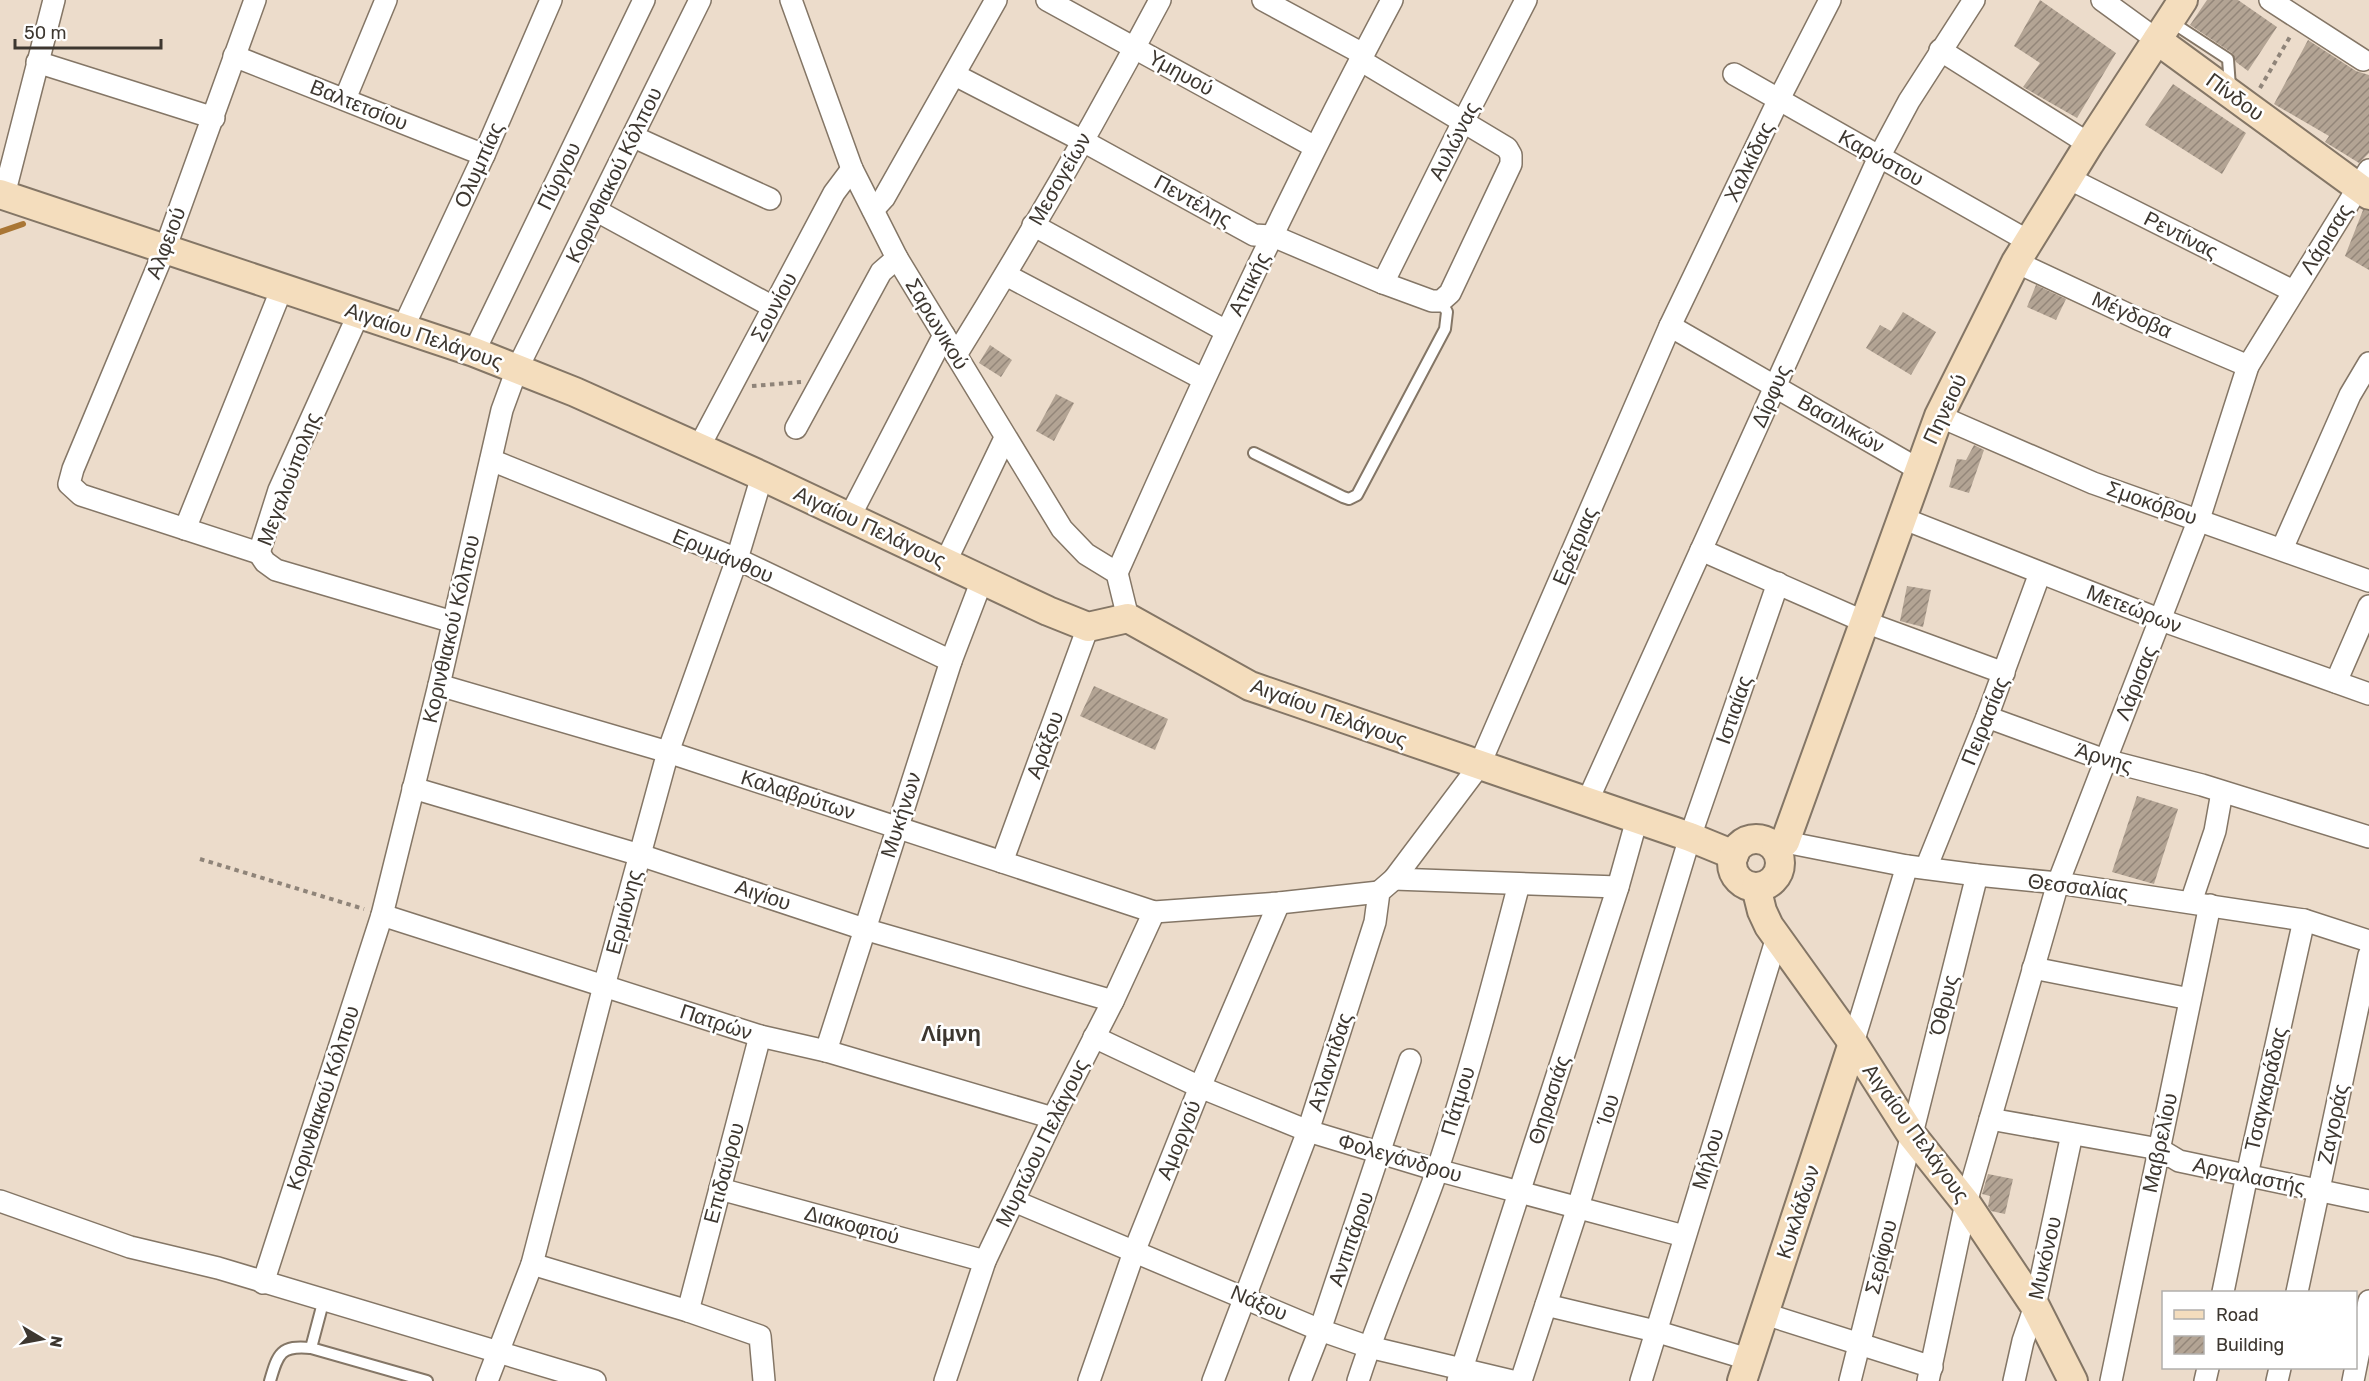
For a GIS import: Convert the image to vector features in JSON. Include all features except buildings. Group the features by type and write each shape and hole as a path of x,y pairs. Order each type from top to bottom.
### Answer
{"main road":[{"name":"Πίνδου","path":"2170,20 2240,100 2366,184"},
{"name":"Πηνειού","path":"1756,887 1764,886 1775,877 1780,863 1780,846 1939,416 2023,252 2089,144 2170,20"},
{"name":"Αιγαίου Πελάγους","path":"2,194 474,352 517,369 699,447 945,563 1088,627"},
{"name":"Αιγαίου Πελάγους","path":"1128,618 1250,687 1690,837 1734,855"},
{"path":"1088,627 1128,618"},
{"path":"1756,887 1744,883 1735,874 1734,855 1741,845 1753,840 1780,846"},
{"name":"Αιγαίου Πελάγους","path":"1756,887 1765,917 1777,937 1853,1043 1911,1134 1966,1203 2035,1306 2073,1381"},
{"name":"Κυκλάδων","path":"1745,1370 1853,1043"}],"street":[{"path":"2,194 54,0"},
{"name":"Αλφειού","path":"185,529 81,495 69,484 73,469 165,249 255,0"},
{"path":"345,99 386,0"},
{"name":"Ολυμπίας","path":"403,328 484,155 551,0"},
{"name":"Πύργου","path":"474,352 644,0"},
{"name":"Κορινθιακού Κόλπου","path":"263,1283 382,915 439,685 502,410 517,369 700,0"},
{"path":"795,8 813,0"},
{"path":"873,210 884,198 996,0"},
{"name":"Υμηυού","path":"1047,0 1315,147"},
{"name":"Μεσογείων","path":"956,355 1006,275 1160,0"},
{"path":"1263,0 1362,57 1507,148 1512,164 1450,293 1442,301"},
{"name":"Αττικής","path":"1117,573 1203,379 1315,147 1392,0"},
{"name":"Αυλώνας","path":"1383,283 1526,0"},
{"name":"Χαλκίδας","path":"1670,326 1778,101 1830,0"},
{"name":"Δίρφυς","path":"1587,802 1879,157 1909,101 1974,0"},
{"name":"Πίνδου","path":"2102,0 2170,20"},
{"path":"2270,0 2363,60"},
{"name":"Σαρωνικού","path":"795,8 852,169 897,258 1062,529 1086,554 1117,573"},
{"path":"1940,50 2089,144"},
{"name":"Βαλτετσίου","path":"234,56 484,155"},
{"path":"37,62 214,118"},
{"name":"Καρύστου","path":"1734,74 1879,157 2023,252"},
{"name":"Πεντέλης","path":"955,75 1083,141 1254,235 1273,236 1383,283 1432,301 1442,301"},
{"path":"634,137 770,199"},
{"name":"Σουνίου","path":"699,447 834,193 852,169"},
{"name":"Ρεντίνας","path":"2068,178 2294,291"},
{"name":"Λάρισας","path":"1930,1374 1966,1203 2058,883 2199,519 2248,366 2294,291 2366,184"},
{"path":"597,211 773,308"},
{"path":"1033,225 1226,332"},
{"name":"Μέγδοβα","path":"2023,252 2138,319 2248,366"},
{"path":"796,428 881,272 897,258"},
{"path":"1006,275 1203,379"},
{"path":"259,553 185,529 282,288"},
{"name":"Μεγαλούπολης","path":"359,314 279,490 259,553 265,562 276,570 453,622"},
{"name":"Βασιλικών","path":"1670,326 1918,469"},
{"name":"Ερέτριας","path":"1479,766 1670,326"},
{"path":"849,518 945,335"},
{"path":"2282,549 2350,395 2369,363"},
{"name":"Σμοκόβου","path":"1939,416 2093,483 2369,580"},
{"path":"945,563 1005,438"},
{"name":"Ερυμάνθου","path":"491,460 737,560 951,662"},
{"name":"Ερμιόνης","path":"487,1381 532,1264 668,752 737,560 762,476"},
{"name":"Μετεώρων","path":"1902,518 2161,620 2369,693"},
{"path":"1701,550 1864,622 2004,673"},
{"path":"1117,573 1128,618"},
{"name":"Πειρασίας","path":"1853,1043 1916,867 1987,717 2040,573"},
{"name":"Μυκήνων","path":"825,1051 951,662 982,580"},
{"name":"Ιστιαίας","path":"1690,837 1778,583"},
{"path":"2336,682 2369,606"},
{"name":"Αράξου","path":"1002,862 1088,627"},
{"name":"Καλαβρύτων","path":"439,685 668,752 1154,912"},
{"name":"Άρνης","path":"1987,717 2105,760 2222,792 2369,837"},
{"path":"1386,885 1479,766"},
{"name":"Αιγίου","path":"413,788 640,855 864,929 1113,1001"},
{"name":"Μαβρελίου","path":"2111,1381 2190,999 2201,903 2222,792"},
{"name":"Θηρασιάς","path":"1460,1375 1618,887 1637,819"},
{"name":"Ίου","path":"1521,1381 1578,1207 1690,837"},
{"name":"Θεσσαλίας","path":"1780,846 1916,867 2058,883 2201,903 2304,920 2369,941"},
{"name":"Όθρυς","path":"1911,1134 1977,875"},
{"path":"1154,912 1279,903 1386,885 1519,884 1618,887"},
{"name":"Πάτμου","path":"1358,1381 1437,1170 1485,1017 1519,884"},
{"name":"Ατλαντίδας","path":"1213,1381 1308,1131 1386,885"},
{"name":"Αμοργού","path":"1089,1381 1134,1252 1200,1087 1279,903"},
{"name":"Μυρτώου Πελάγους","path":"945,1381 985,1261 1053,1118 1113,1001 1154,912"},
{"name":"Πατρών","path":"382,915 760,1036 825,1051 1053,1118"},
{"name":"Τσαγκαράδας","path":"2223,1291 2304,920"},
{"name":"Μήλου","path":"1641,1381 1777,937"},
{"name":"Ζαγοράς","path":"2297,1291 2369,955"},
{"path":"2033,968 2190,999"},
{"name":"Επιδαύρου","path":"688,1311 760,1036"},
{"name":"Φολεγάνδρου","path":"1094,1037 1200,1087 1308,1131 1437,1170 1684,1236"},
{"name":"Αντιπάρου","path":"1300,1381 1320,1330 1381,1152 1410,1060"},
{"name":"Αργαλαστής","path":"1990,1119 2158,1149 2179,1161 2369,1201"},
{"name":"Σερίφου","path":"1850,1381 1911,1134"},
{"name":"Μυκόνου","path":"2014,1381 2035,1306 2072,1134"},
{"name":"Διακοφτού","path":"720,1189 985,1261"},
{"path":"0,1201 130,1247 218,1268 595,1381"},
{"name":"Νάξου","path":"1014,1201 1320,1330 1460,1375 1512,1381"},
{"path":"532,1264 688,1311 759,1336 764,1381"},
{"path":"1546,1305 1655,1331 1745,1370"},
{"path":"2357,1366 2368,1309"},
{"path":"1765,1314 1860,1344 1930,1374"}],"lane":[{"path":"1254,453 1343,497 1350,499 1357,495 1445,329 1447,312 1442,301"},
{"path":"312,1348 324,1299"},
{"path":"270,1381 276,1358 286,1348 312,1348 427,1381"}],"path":[{"path":"2240,100 2300,20"},
{"path":"731,388 822,380"},
{"path":"200,859 382,915"}],"waterway":[{"path":"0,232 23,224"}],"district":[{"name":"Λίμνη","path":"951,1033"}]}
